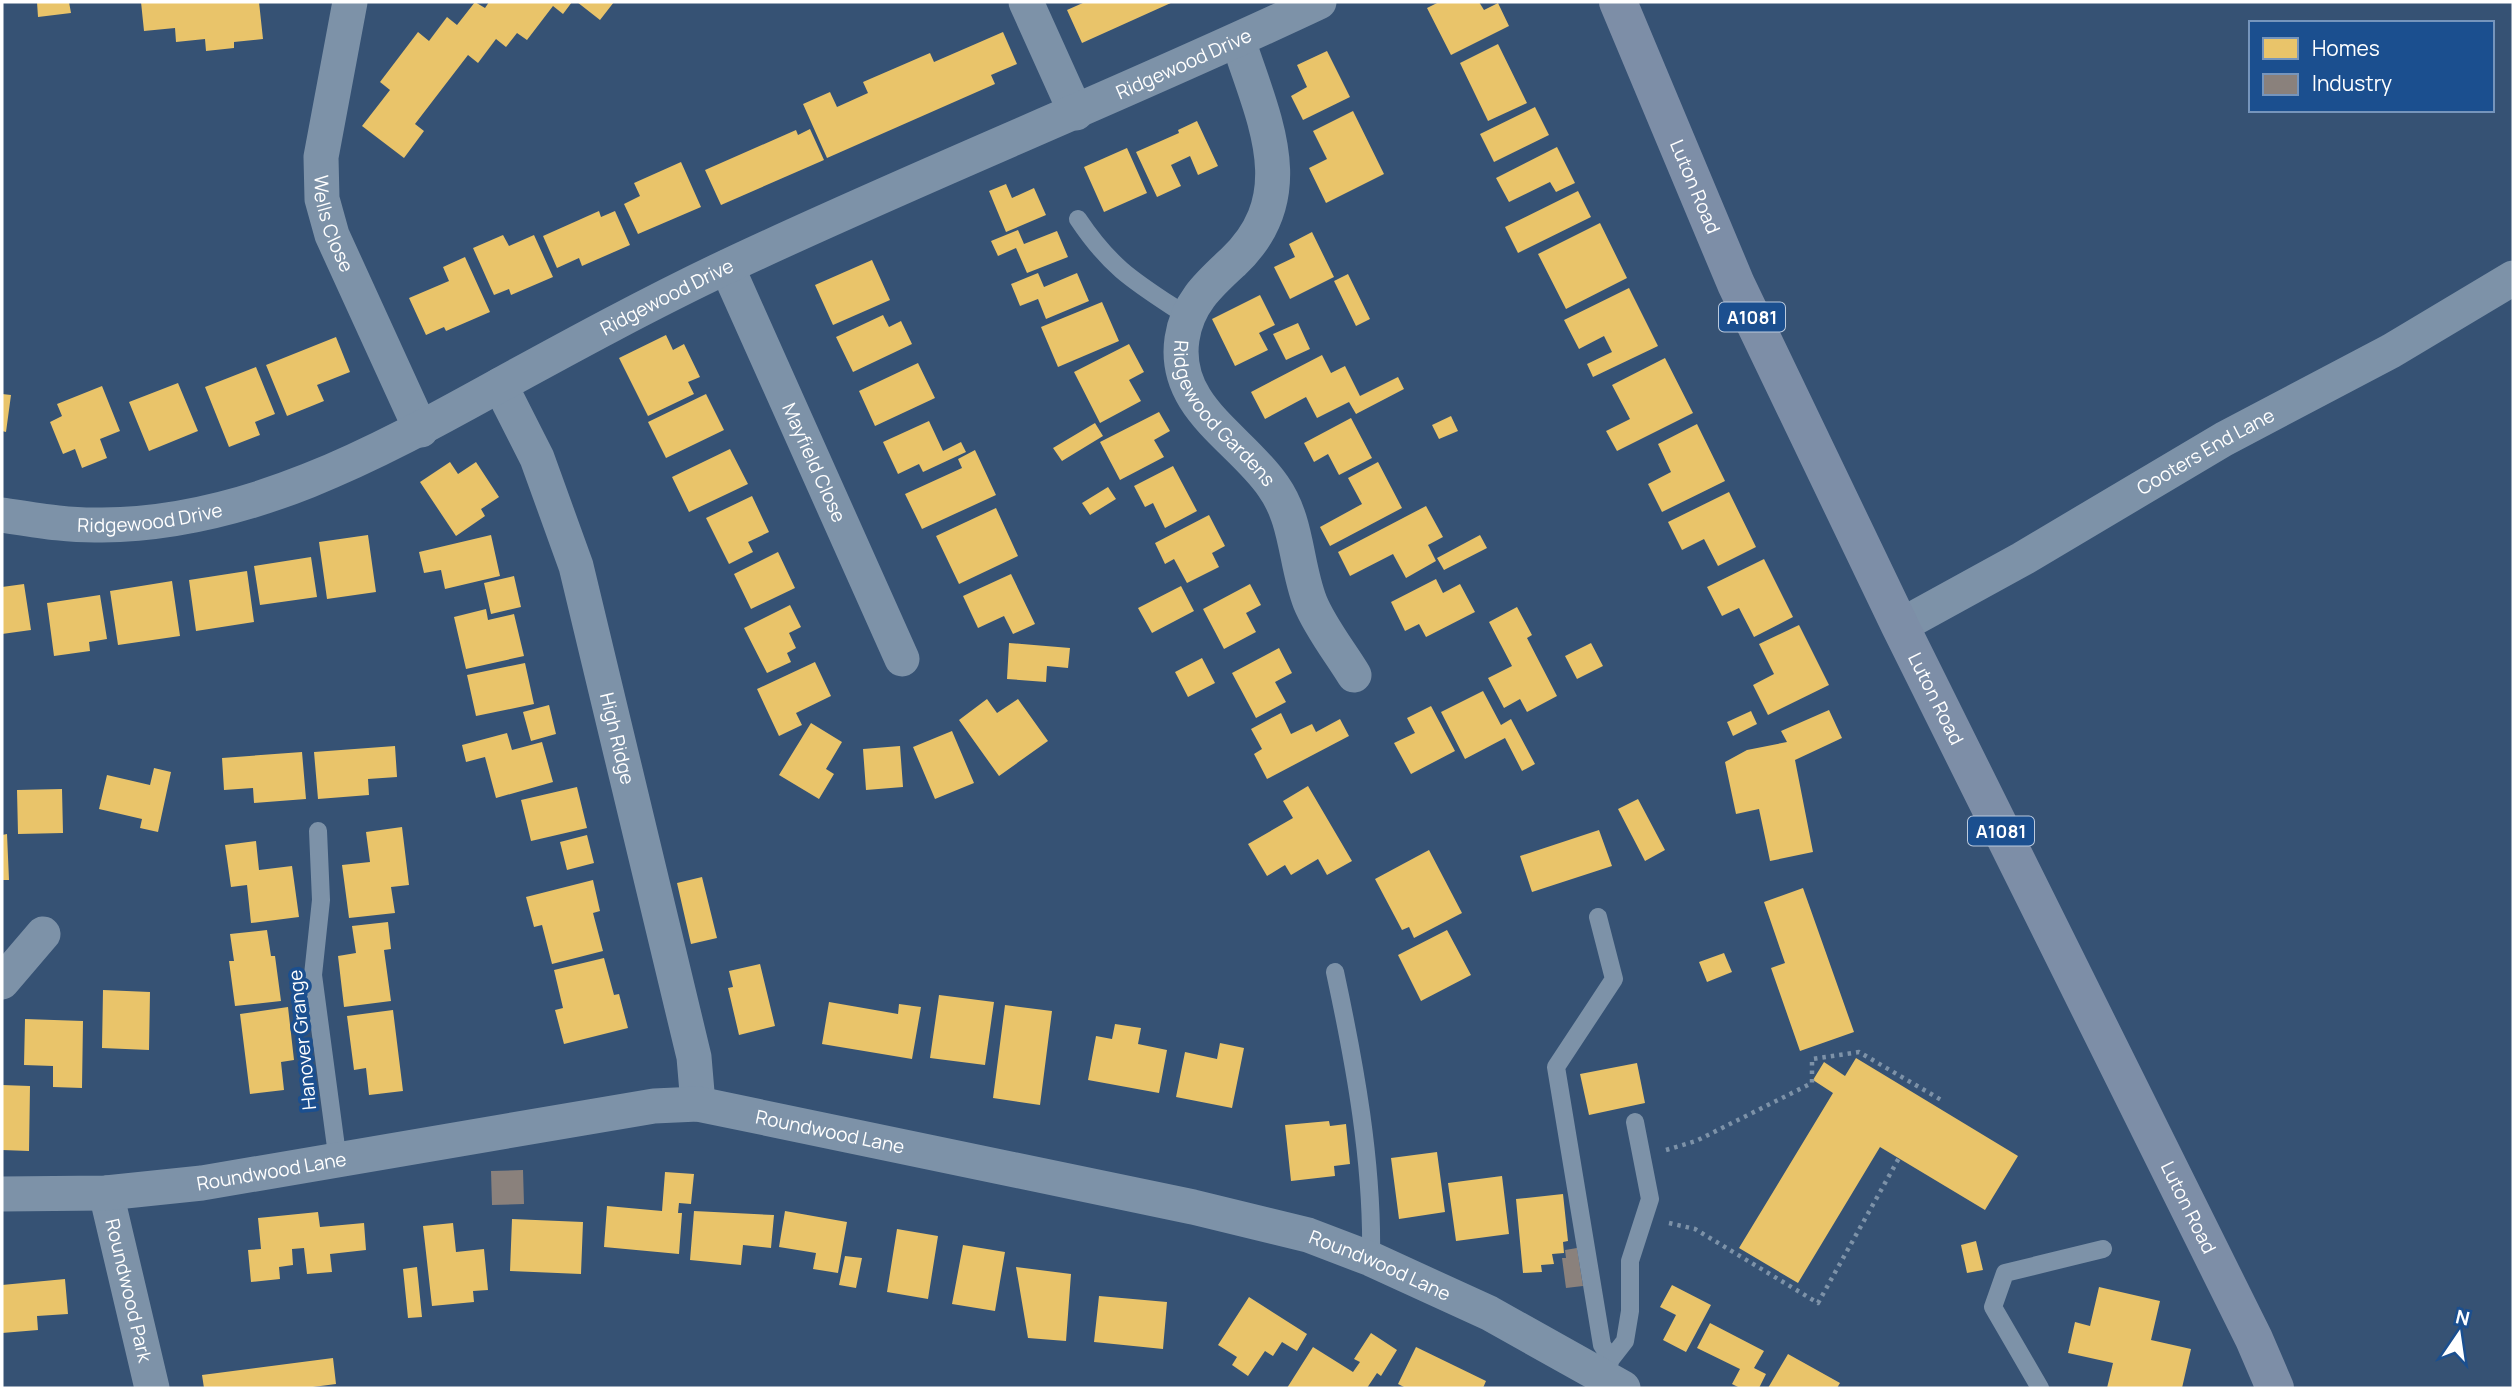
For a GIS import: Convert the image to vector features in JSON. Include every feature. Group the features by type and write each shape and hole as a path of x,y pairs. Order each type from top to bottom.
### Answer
{"main road":[{"name":"Luton Road","path":"1618,2 1737,284 1900,626 2248,1327 2275,1388"}],"street":[{"name":"Wells Close","path":"350,2 321,157 322,199 331,234 421,430"},
{"path":"1026,2 1076,113"},
{"name":"Ridgewood Drive","path":"2,515 102,525 191,515 239,505 309,482 421,430 500,385 727,267 1319,2"},
{"name":"Ridgewood Gardens","path":"1238,40 1273,152 1270,204 1260,228 1244,251 1198,295 1188,316 1181,341 1182,366 1188,391 1207,418 1258,464 1276,489 1296,536 1310,602 1354,675"},
{"name":"Mayfield Close","path":"727,267 902,659"},
{"name":"Cooters End Lane","path":"1900,626 2022,559 2224,439 2391,351 2513,278"},
{"name":"High Ridge","path":"500,385 537,458 576,566 694,1057 698,1104"},
{"path":"2,982 43,934"},
{"name":"Roundwood Lane","path":"2,1194 106,1193 202,1183 338,1162 654,1106 698,1104 1193,1207 1308,1235 1371,1259 1489,1313 1614,1380"},
{"name":"Roundwood Park","path":"106,1193 152,1388"}],"lane":[{"path":"1078,219 1097,247 1122,274 1188,316"},
{"name":"Hanover Grange","path":"318,831 321,900 313,975 338,1162"},
{"path":"1598,917 1614,979 1556,1067 1602,1345 1614,1380"},
{"path":"1335,972 1352,1049 1372,1218 1371,1259"},
{"path":"1614,1380 1630,1311 1630,1261 1650,1199 1635,1122"},
{"path":"2040,1388 1993,1307 2005,1273 2103,1249"}],"path":[{"path":"1642,1156 1696,1141 1811,1083 1812,1059 1859,1052 1943,1101"},
{"path":"1644,1217 1695,1229 1818,1303 1899,1158"}],"building: Homes":[{"path":"37,2 69,2 71,13 38,17"},
{"path":"141,2 259,2 263,39 234,42 234,48 206,51 205,39 176,42 175,28 144,31"},
{"path":"475,2 485,8 489,2 572,2 563,14 553,6 527,40 517,33 506,47 496,39 478,63 468,55 415,124 424,131 404,158 362,126 390,90 380,82 418,32 429,41 447,17 457,25"},
{"path":"577,2 614,2 600,20"},
{"path":"1085,2 1173,2 1082,43 1067,10"},
{"path":"1439,2 1479,2 1484,10 1498,3 1509,26 1451,55 1427,8"},
{"path":"1003,32 1017,64 991,75 995,84 827,158 803,104 830,92 837,107 868,93 863,82 930,53 934,62"},
{"path":"1498,44 1527,103 1488,121 1460,63"},
{"path":"1327,51 1350,97 1303,120 1291,96 1307,87 1297,65"},
{"path":"1535,107 1549,135 1494,162 1480,134"},
{"path":"1353,111 1384,174 1326,203 1309,168 1327,159 1313,131"},
{"path":"1197,121 1218,166 1198,175 1190,156 1171,165 1181,186 1157,197 1136,152 1179,133 1178,130"},
{"path":"810,129 824,160 721,205 705,170 796,130 798,135"},
{"path":"1557,147 1575,183 1556,192 1550,182 1509,202 1496,178"},
{"path":"1127,148 1147,193 1104,212 1084,167"},
{"path":"681,162 701,207 638,234 624,204 640,196 634,183"},
{"path":"1006,184 1012,198 1034,188 1046,215 1006,232 989,191"},
{"path":"1578,191 1591,217 1518,253 1505,227"},
{"path":"599,211 601,217 615,211 630,245 582,266 579,258 557,268 543,236"},
{"path":"1600,223 1627,278 1566,309 1538,254"},
{"path":"1018,230 1024,244 1057,231 1068,257 1027,273 1016,248 998,256 991,241"},
{"path":"1312,232 1334,277 1290,299 1274,267 1295,257 1289,244"},
{"path":"503,235 509,246 534,235 553,277 511,295 509,289 494,295 473,248"},
{"path":"465,257 490,312 446,331 444,327 426,335 409,298 449,281 443,267"},
{"path":"872,260 890,300 833,325 815,285"},
{"path":"1038,273 1044,287 1077,273 1089,301 1046,319 1038,299 1020,306 1011,284"},
{"path":"1348,274 1370,319 1356,326 1334,281"},
{"path":"1629,288 1658,346 1593,377 1587,364 1612,352 1604,336 1579,349 1564,320"},
{"path":"1260,295 1275,325 1259,333 1268,350 1235,366 1212,319"},
{"path":"1102,302 1119,341 1058,367 1041,327"},
{"path":"883,315 889,327 901,321 912,344 853,372 836,337"},
{"path":"1298,323 1310,349 1286,360 1273,334"},
{"path":"666,335 673,350 684,344 700,377 688,382 694,394 648,416 619,358"},
{"path":"336,337 350,372 317,385 324,401 287,416 266,365"},
{"path":"1129,344 1144,372 1129,380 1141,401 1100,423 1074,372"},
{"path":"1322,355 1331,373 1345,366 1360,396 1398,377 1404,389 1356,414 1349,402 1317,418 1306,397 1265,419 1251,392"},
{"path":"1665,358 1693,413 1617,451 1606,431 1630,419 1612,385"},
{"path":"918,363 935,398 875,426 859,391"},
{"path":"256,367 275,414 255,422 260,435 229,447 205,387"},
{"path":"178,383 198,431 149,451 129,402"},
{"path":"102,386 120,431 100,439 107,458 82,468 75,449 63,454 50,422 62,416 57,404"},
{"path":"2,394 11,395 6,432 2,431"},
{"path":"706,394 724,430 666,458 648,422"},
{"path":"1159,412 1170,431 1154,440 1164,457 1120,480 1100,442"},
{"path":"1451,416 1458,431 1439,439 1432,425"},
{"path":"1351,418 1372,458 1339,475 1328,454 1314,462 1304,443"},
{"path":"929,421 943,451 961,442 966,452 923,472 919,464 898,474 883,442"},
{"path":"1095,423 1103,436 1062,461 1053,448"},
{"path":"1697,424 1725,481 1662,512 1648,484 1671,472 1658,444"},
{"path":"730,449 748,484 689,512 672,477"},
{"path":"975,450 996,495 922,529 905,494 962,468 958,459"},
{"path":"450,462 458,474 476,462 499,497 481,509 485,516 456,536 420,482"},
{"path":"1378,462 1402,508 1330,546 1320,527 1362,504 1348,478"},
{"path":"1173,466 1197,511 1165,528 1153,503 1145,507 1134,486"},
{"path":"1108,487 1116,499 1090,515 1082,503"},
{"path":"1729,492 1756,547 1718,566 1704,539 1682,550 1668,522"},
{"path":"752,496 769,532 748,542 753,552 729,564 706,518"},
{"path":"1426,506 1443,537 1428,545 1436,561 1406,578 1393,554 1350,576 1338,552"},
{"path":"996,508 1018,556 959,584 936,536"},
{"path":"1209,515 1225,546 1212,553 1219,567 1187,583 1174,559 1165,564 1155,543"},
{"path":"368,535 376,592 327,599 319,542"},
{"path":"491,535 500,576 445,589 441,570 424,573 419,552"},
{"path":"1480,535 1487,548 1444,570 1437,558"},
{"path":"778,552 795,588 751,609 734,574"},
{"path":"311,557 317,597 260,605 254,566"},
{"path":"1764,559 1793,617 1754,637 1739,608 1722,616 1707,587"},
{"path":"247,571 254,622 196,631 189,580"},
{"path":"1011,574 1035,624 1013,634 1004,616 978,628 963,596"},
{"path":"514,576 521,607 491,614 484,583"},
{"path":"1436,579 1443,593 1460,584 1475,612 1426,637 1419,624 1405,631 1391,602"},
{"path":"172,581 180,636 118,645 110,591"},
{"path":"24,584 31,630 2,634 2,587"},
{"path":"1250,584 1261,605 1246,613 1256,632 1224,649 1203,609"},
{"path":"1181,586 1194,611 1152,633 1138,608"},
{"path":"100,595 107,639 89,642 90,651 54,656 47,603"},
{"path":"790,605 801,627 789,633 796,648 787,653 791,662 767,673 744,628"},
{"path":"1517,607 1532,635 1527,638 1557,696 1527,712 1520,699 1504,708 1488,678 1512,666 1489,622"},
{"path":"486,609 488,620 514,614 524,656 466,669 454,617"},
{"path":"1799,625 1829,685 1768,715 1753,685 1774,674 1759,644"},
{"path":"1009,643 1070,648 1068,668 1047,666 1046,682 1007,679"},
{"path":"1591,643 1603,666 1577,679 1565,656"},
{"path":"1279,648 1292,673 1275,682 1286,702 1256,718 1232,673"},
{"path":"1202,658 1215,683 1188,697 1175,672"},
{"path":"815,662 831,696 796,713 802,725 779,736 757,689"},
{"path":"525,663 534,704 476,716 467,675"},
{"path":"1483,691 1501,725 1511,719 1535,764 1522,771 1505,738 1465,759 1441,712"},
{"path":"987,699 997,713 1018,699 1048,741 999,776 959,720"},
{"path":"549,705 556,734 531,741 523,712"},
{"path":"1431,706 1455,751 1411,774 1394,743 1415,733 1407,718"},
{"path":"1829,710 1842,738 1795,760 1813,852 1770,861 1759,809 1736,814 1725,762 1747,750 1787,742 1781,731"},
{"path":"1751,711 1757,724 1733,736 1727,722"},
{"path":"1281,713 1291,734 1312,724 1316,732 1340,719 1349,736 1267,779 1254,754 1262,749 1251,729"},
{"path":"811,723 842,742 826,769 834,774 819,799 779,775"},
{"path":"952,731 974,783 935,799 913,747"},
{"path":"507,733 512,750 542,742 553,782 496,798 485,757 466,762 462,745"},
{"path":"395,746 397,777 368,779 369,795 318,799 314,752"},
{"path":"900,746 903,787 866,790 863,749"},
{"path":"302,752 306,799 254,803 253,788 224,790 222,758"},
{"path":"154,768 171,772 158,832 140,828 142,819 99,809 107,775 150,785"},
{"path":"1308,786 1352,861 1327,875 1318,859 1291,875 1285,865 1267,876 1248,844 1293,818 1283,801"},
{"path":"577,787 587,828 531,841 521,800"},
{"path":"62,789 63,833 18,834 17,790"},
{"path":"1638,799 1665,850 1645,861 1618,809"},
{"path":"402,827 409,885 391,887 395,913 349,918 342,865 370,862 366,832"},
{"path":"1599,830 1612,866 1532,892 1520,856"},
{"path":"7,834 9,880 2,880 2,835"},
{"path":"587,835 594,863 567,870 560,842"},
{"path":"256,841 259,870 292,866 299,917 251,923 247,885 231,887 225,845"},
{"path":"1429,850 1462,913 1414,938 1409,927 1402,930 1375,879"},
{"path":"702,877 717,938 691,944 677,883"},
{"path":"593,880 600,911 593,913 603,951 552,964 542,925 534,927 526,897"},
{"path":"1803,888 1854,1032 1800,1051 1771,968 1785,963 1764,902"},
{"path":"388,922 391,949 384,950 391,1001 344,1007 338,956 356,953 352,926"},
{"path":"267,930 271,956 275,956 281,1001 235,1006 229,961 234,961 230,934"},
{"path":"1447,930 1471,975 1421,1001 1398,955"},
{"path":"1724,953 1732,972 1707,982 1699,962"},
{"path":"604,958 614,995 619,994 628,1028 564,1044 555,1010 563,1008 554,970"},
{"path":"760,964 775,1026 739,1035 728,988 733,987 729,971"},
{"path":"103,990 150,992 149,1050 102,1048"},
{"path":"939,995 994,1002 985,1065 930,1058"},
{"path":"829,1002 898,1014 899,1004 921,1007 912,1059 822,1044"},
{"path":"1005,1005 1052,1011 1040,1105 993,1098"},
{"path":"288,1007 294,1060 281,1062 284,1090 250,1094 240,1014"},
{"path":"393,1010 403,1091 369,1095 366,1068 354,1070 347,1016"},
{"path":"25,1019 83,1021 82,1088 53,1087 53,1066 24,1065"},
{"path":"1115,1024 1141,1028 1138,1044 1167,1050 1159,1093 1088,1080 1096,1036 1112,1039"},
{"path":"1220,1043 1244,1048 1232,1108 1176,1097 1185,1052 1217,1059"},
{"path":"1856,1058 2018,1156 1985,1210 1880,1147 1798,1283 1739,1248 1833,1093 1813,1080 1824,1062 1845,1076"},
{"path":"1637,1063 1645,1103 1589,1115 1580,1074"},
{"path":"2,1085 30,1086 29,1151 2,1150"},
{"path":"1329,1121 1330,1126 1346,1124 1350,1164 1334,1166 1335,1176 1291,1181 1285,1125"},
{"path":"1437,1152 1445,1212 1399,1219 1391,1158"},
{"path":"665,1172 694,1174 691,1204 679,1203 678,1213 682,1213 679,1254 604,1247 607,1206 662,1211"},
{"path":"1502,1176 1509,1234 1456,1241 1448,1183"},
{"path":"1563,1194 1568,1241 1563,1242 1564,1253 1552,1254 1554,1264 1541,1265 1542,1272 1523,1273 1516,1199"},
{"path":"694,1211 774,1215 771,1248 743,1245 741,1265 690,1260"},
{"path":"785,1211 847,1222 838,1273 813,1269 816,1253 779,1247"},
{"path":"318,1212 320,1227 364,1223 366,1250 330,1254 332,1272 307,1274 304,1248 292,1249 293,1265 279,1267 280,1279 251,1282 248,1250 261,1249 258,1218"},
{"path":"512,1219 583,1222 581,1274 510,1271"},
{"path":"453,1223 456,1252 484,1249 488,1290 473,1291 474,1302 432,1306 423,1226"},
{"path":"897,1229 938,1236 928,1299 887,1292"},
{"path":"1976,1241 1983,1270 1967,1273 1961,1245"},
{"path":"963,1245 1005,1252 995,1311 952,1304"},
{"path":"845,1256 862,1258 856,1288 839,1285"},
{"path":"417,1267 422,1317 408,1318 403,1269"},
{"path":"1016,1267 1071,1274 1066,1341 1028,1338"},
{"path":"65,1279 68,1314 37,1316 38,1330 2,1333 2,1285"},
{"path":"1672,1285 1711,1305 1686,1352 1663,1340 1676,1315 1660,1307"},
{"path":"2099,1287 2160,1301 2151,1340 2191,1349 2182,1388 2107,1388 2113,1363 2068,1353 2075,1322 2090,1326"},
{"path":"1099,1296 1167,1302 1163,1349 1094,1342"},
{"path":"1249,1297 1307,1334 1297,1351 1282,1342 1273,1356 1265,1351 1248,1376 1232,1365 1237,1357 1218,1345"},
{"path":"1710,1323 1764,1351 1754,1368 1766,1374 1759,1388 1740,1388 1732,1384 1740,1369 1697,1348"},
{"path":"1371,1333 1397,1350 1381,1376 1377,1373 1367,1388 1287,1388 1313,1347 1353,1372 1360,1362 1354,1359"},
{"path":"1416,1347 1486,1381 1483,1388 1406,1388 1398,1384"},
{"path":"1788,1354 1840,1383 1837,1388 1768,1388"},
{"path":"333,1358 336,1384 305,1388 204,1388 202,1375"}],"building: Industry":[{"path":"523,1170 524,1204 492,1205 491,1171"},
{"path":"1577,1248 1583,1286 1566,1288 1562,1258 1566,1258 1565,1250"}]}
